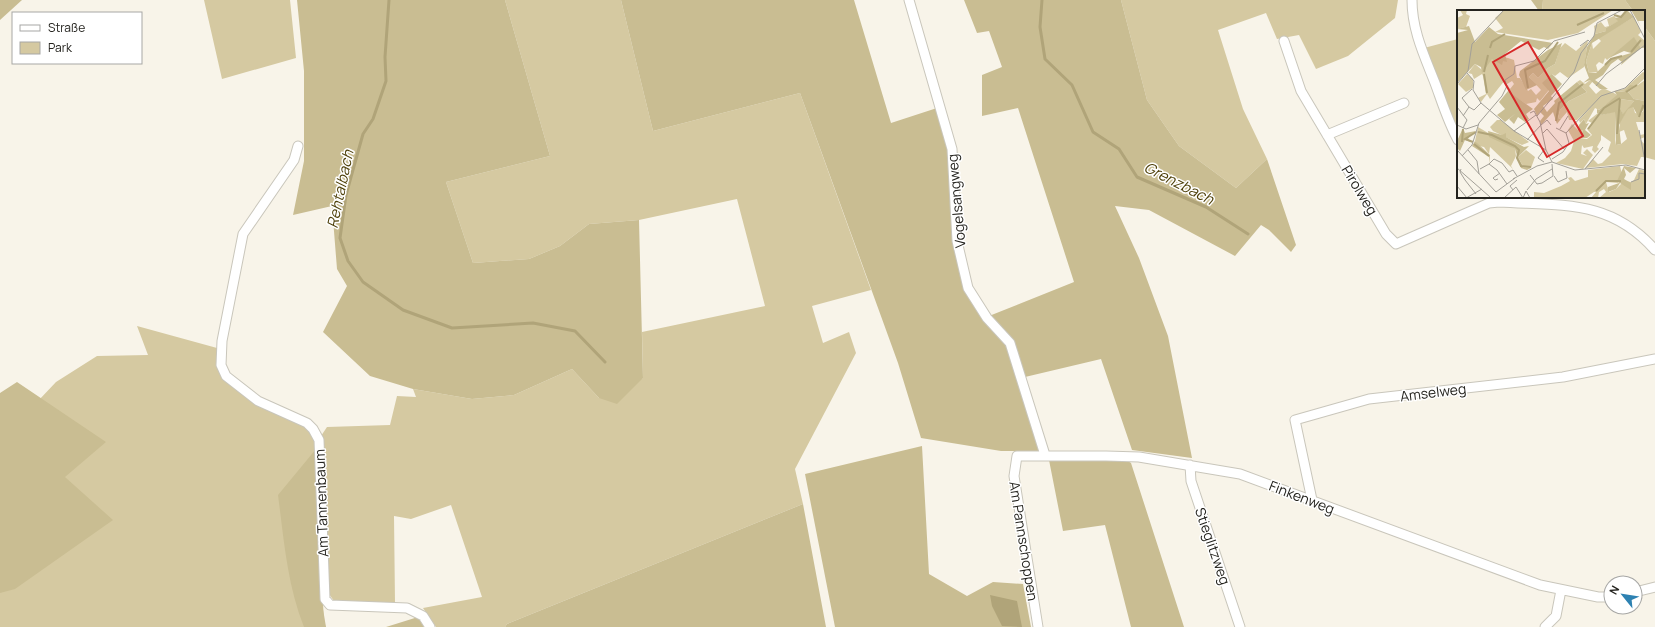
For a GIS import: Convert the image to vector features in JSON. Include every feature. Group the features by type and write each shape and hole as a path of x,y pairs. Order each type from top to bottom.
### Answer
{"street":[{"name":"Vogelsangweg","path":"909,0 925,50 952,149 957,241 968,288 987,318 1010,343 1045,455"},
{"path":"1412,0 1412,17 1421,48 1451,127 1457,138"},
{"name":"Pirolweg","path":"1284,41 1301,91 1386,234 1396,244 1488,200"},
{"path":"1327,135 1404,103"},
{"name":"Am Tannenbaum","path":"298,146 294,160 243,234 222,341 221,366 226,376 258,401 307,422 319,440 325,599 330,605 406,608 423,616 430,627"},
{"path":"1488,200 1584,207 1616,218 1642,235 1655,250"},
{"name":"Amselweg","path":"1312,500 1295,420 1369,399 1563,376 1655,359"},
{"name":"Finkenweg","path":"1016,456 1045,455 1139,458 1240,474 1532,582 1577,594 1603,597"},
{"name":"Am Pannschoppen","path":"1016,456 1014,476 1038,627"},
{"name":"Stieglitzweg","path":"1190,465 1191,481 1240,627"},
{"path":"1643,590 1655,588"},
{"path":"1548,626 1556,616 1561,590"}],"green space":[{"path":"204,0 290,0 296,58 222,79"},
{"path":"505,0 621,0 653,131 800,93 871,290 812,306 823,343 849,332 856,353 795,469 803,504 507,624 505,627 436,627 423,608 482,597 451,505 411,519 394,516 395,603 334,601 329,594 321,436 327,427 390,425 397,396 416,397 413,389 472,399 514,395 572,369 599,398 643,378 642,332 765,306 737,199 639,220 589,224 560,246 529,259 473,263 446,182 550,156"},
{"path":"1121,0 1398,0 1395,18 1348,56 1316,69 1299,35 1277,39 1266,13 1218,30 1243,109 1267,159 1236,188 1179,146 1147,100"},
{"path":"1543,0 1625,0 1632,10 1542,10"},
{"path":"1645,27 1655,41 1655,160 1645,157"},
{"path":"1457,39 1457,133 1424,48"},
{"path":"137,326 217,348 222,372 257,404 306,425 315,440 316,449 324,623 326,627 0,627 0,534 3,438 56,382 97,356 148,355"}],"shaded area":[{"path":"0,0 22,0 0,20"},
{"path":"297,0 505,0 550,156 446,182 473,263 529,259 560,246 589,224 639,220 643,378 617,404 599,398 572,369 514,395 472,399 413,389 370,376 323,332 347,286 337,269 332,206 293,215 304,161 304,71"},
{"path":"621,0 854,0 891,123 937,108 949,149 952,240 965,290 989,316 1074,282 1018,108 982,116 982,75 1002,67 989,31 977,33 964,0 1121,0 1147,100 1179,146 1236,188 1267,159 1296,245 1291,252 1269,230 1261,225 1235,256 1149,210 1115,206 1139,258 1168,336 1192,458 1132,450 1101,359 1025,377 1041,451 1001,451 921,438 898,363 800,93 653,131"},
{"path":"1531,0 1543,0 1542,10 1538,10"},
{"path":"1625,0 1655,0 1655,41 1645,27 1645,10 1632,10"},
{"path":"17,382 106,442 65,477 113,520 15,589 0,593 0,393"},
{"path":"922,446 929,574 967,596 993,582 1023,584 1031,627 835,627 805,474"},
{"path":"316,449 323,609 326,627 304,627 298,611 290,578 284,545 278,495"},
{"path":"1049,460 1128,461 1131,463 1184,627 1131,627 1105,525 1063,531"},
{"path":"803,504 826,627 505,627 507,624"},
{"path":"990,595 1017,601 1022,627 1002,626 992,606"},
{"path":"418,617 424,627 386,627"}],"waterway":[{"name":"Rehtalbach","path":"389,0 385,57 386,81 373,119 363,134 346,195 340,238 348,261 363,282 403,310 452,328 533,323 575,331 605,362"},
{"name":"Grenzbach","path":"1042,0 1040,27 1045,59 1072,85 1093,132 1119,149 1137,177 1206,207 1248,234"}]}
